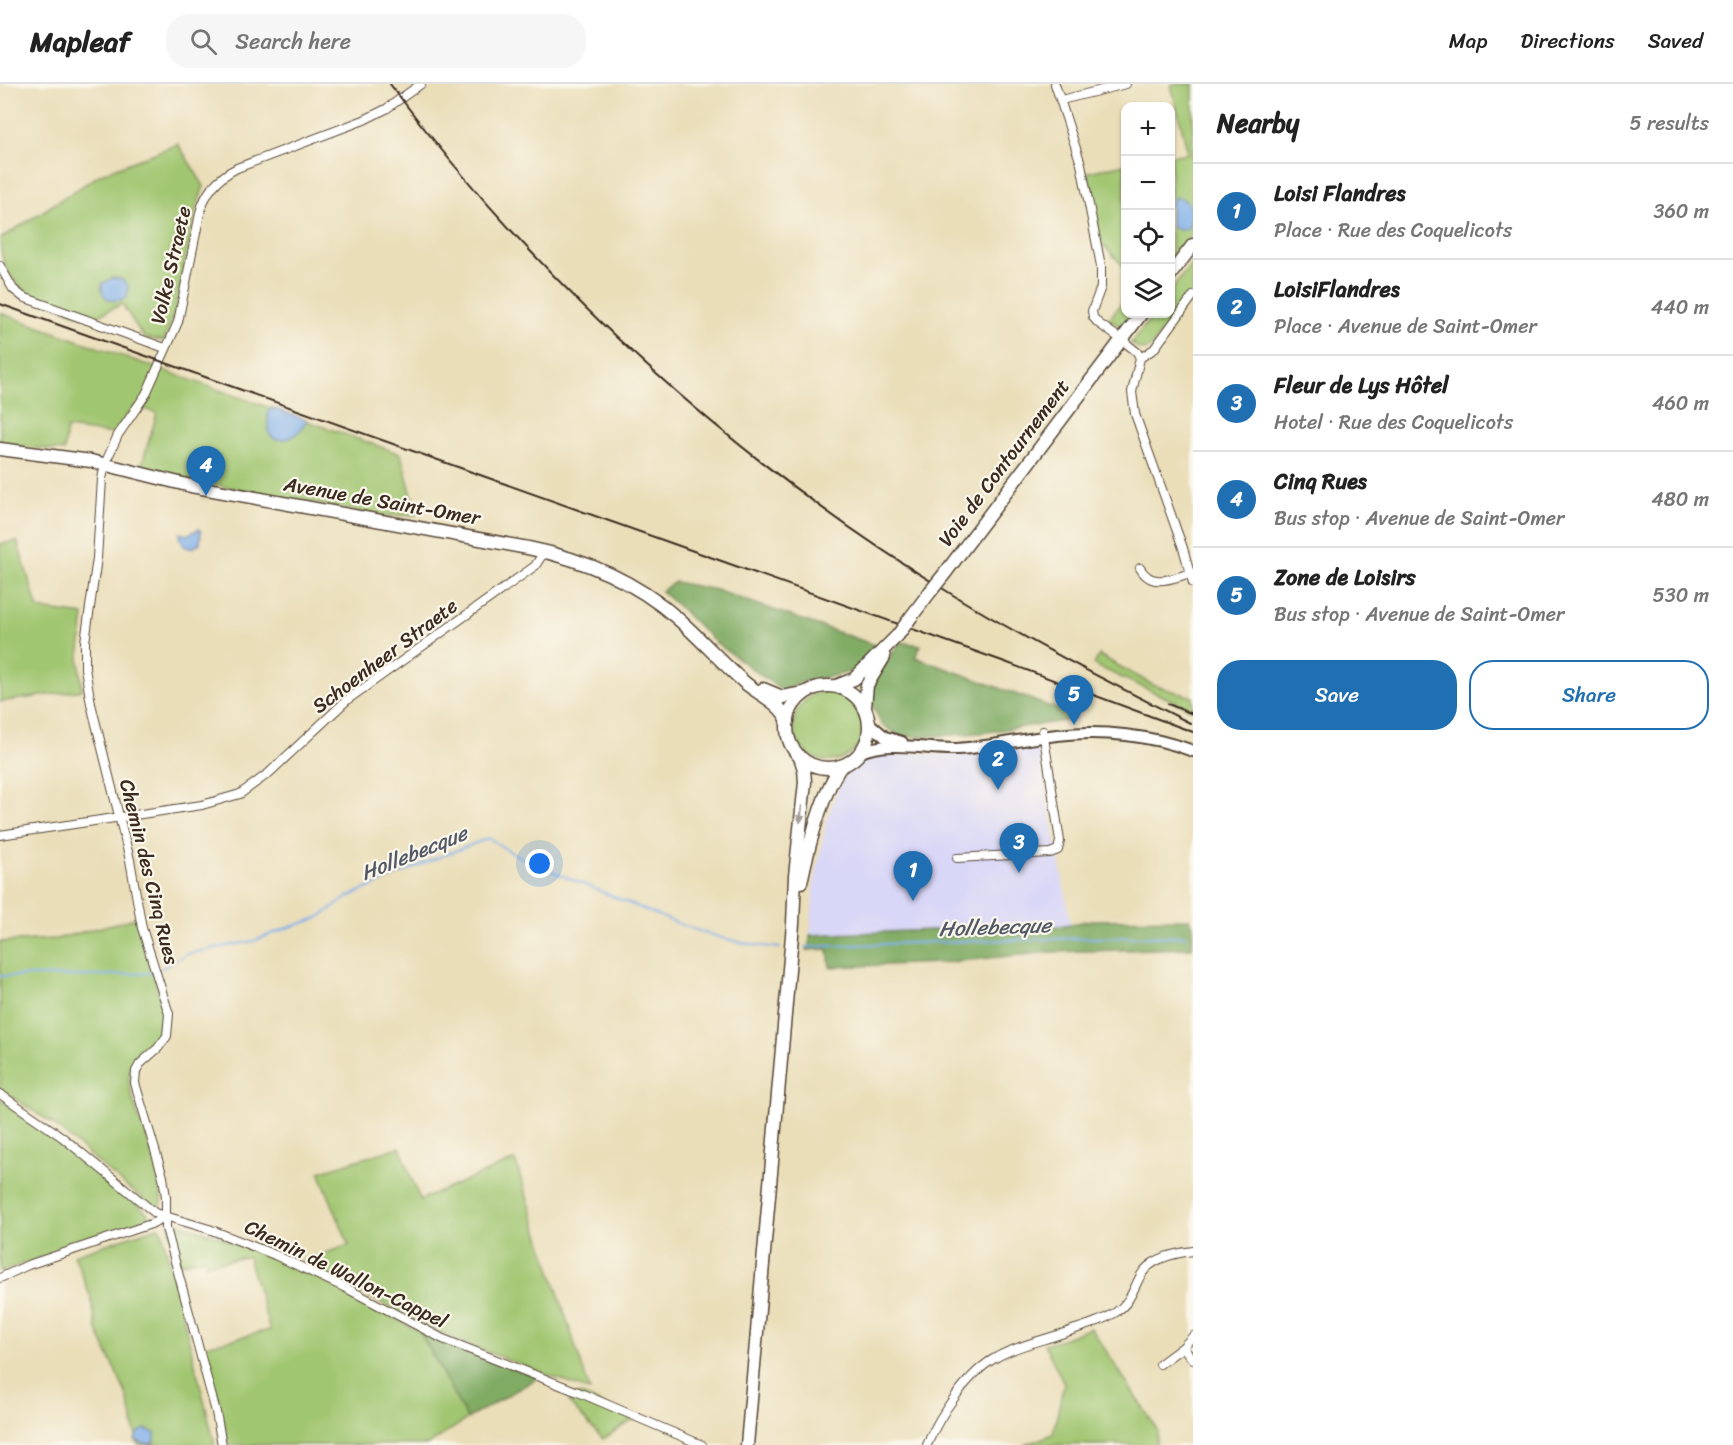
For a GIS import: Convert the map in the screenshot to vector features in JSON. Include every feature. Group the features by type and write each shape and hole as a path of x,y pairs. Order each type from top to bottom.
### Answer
{"main road":[{"path":"1175,268 1193,245"},
{"name":"Voie de Contournement","path":"865,707 867,685 898,635 1138,318"},
{"name":"Avenue de Saint-Omer","path":"0,449 105,464 199,487 544,552 596,568 640,591 676,617 742,681 781,709 788,721"},
{"name":"Voie de Contournement","path":"836,686 854,679 898,635"},
{"name":"Avenue de Saint-Omer","path":"726,663 774,694 787,697 805,693"},
{"path":"747,1445 805,782 800,757 790,741 788,721 794,704 805,693 818,687 836,686 853,694 865,707 870,724 868,739 861,752 841,766 821,767 800,757"},
{"path":"870,724 888,738 914,742 973,741 1043,734"},
{"path":"861,752 879,746 932,749 975,747 1074,728 1122,729 1150,734 1193,749"},
{"path":"793,924 810,847 831,785 841,766"}],"street":[{"name":"Volke Straete","path":"105,464 116,441 149,389 178,322 202,202 217,180 237,168 387,109 421,84"},
{"path":"1055,84 1081,164 1101,266 1101,283 1092,311 1093,317 1115,336"},
{"path":"1060,100 1125,84"},
{"path":"0,266 13,289 23,297 165,348"},
{"path":"1140,358 1154,349 1193,296"},
{"path":"1127,344 1137,352 1140,358 1133,388 1133,408 1193,583"},
{"name":"Chemin des Cinq Rues","path":"105,464 97,558 85,642 85,662 91,704 133,874 142,928 169,1014 169,1027 165,1040 140,1064 135,1078 163,1177 166,1197 166,1228 216,1412 222,1445"},
{"name":"Schoenheer Straete","path":"0,835 212,803 240,794 254,785 347,700 535,566 544,552"},
{"path":"1140,568 1145,576 1156,581 1191,573"},
{"path":"957,858 1050,854 1058,850 1060,841 1043,734"},
{"name":"Chemin de Wallon-Cappel","path":"0,1094 62,1137 146,1207 165,1217 209,1228 275,1255 348,1289 442,1339 595,1399 702,1445"},
{"path":"0,1278 22,1267 151,1224 165,1217"},
{"path":"927,1445 942,1415 987,1363 1006,1352 1112,1314 1129,1300 1142,1272 1147,1267 1166,1257 1193,1251"},
{"path":"1160,1364 1183,1347 1193,1336"},
{"path":"1183,1347 1193,1360"}],"shaded area":[{"path":"1038,746 1071,925 964,932 932,930 810,935 814,885 826,823 838,788 852,768 880,752 948,755"}],"green space":[{"path":"1171,84 1193,84 1193,232 1175,257 1175,155 1188,153"},
{"path":"178,144 204,186 196,209 175,312 164,341 144,338 122,304 91,319 44,301 18,284 8,272 2,258 0,239 101,174"},
{"path":"1121,165 1121,264 1104,246 1101,246 1088,172"},
{"path":"1193,261 1193,292 1175,316 1175,286"},
{"path":"1121,303 1121,318 1129,318 1121,327 1109,319"},
{"path":"0,313 401,454 417,515 382,516 183,479 141,467 157,413 134,406 113,434 67,428 64,451 7,445 0,442"},
{"path":"1151,318 1173,318 1148,349 1141,350 1131,343"},
{"path":"17,541 38,609 84,615 79,658 82,690 0,702 0,544"},
{"path":"675,582 716,590 875,645 864,663 857,669 840,675 807,681 783,691 715,642 661,591"},
{"path":"900,642 921,645 915,657 1076,716 1072,720 980,733 919,737 899,735 882,725 869,697 872,683"},
{"path":"1099,655 1153,685 1193,697 1193,710 1094,665"},
{"path":"836,691 849,697 858,706 862,712 864,726 862,740 854,751 843,759 822,761 804,751 796,740 794,719 804,701 815,693"},
{"path":"136,918 159,994 163,1023 162,1033 158,1039 133,1064 129,1079 133,1099 158,1175 162,1202 161,1206 156,1208 127,1187 52,1123 0,1089 0,942 56,939"},
{"path":"1190,919 1193,926 1192,948 1051,952 940,963 830,967 828,949 807,950 810,935 932,930 964,932 1059,926 1092,920"},
{"path":"0,1099 55,1135 144,1210 148,1214 147,1219 0,1272"},
{"path":"400,1147 420,1200 515,1160 590,1391 451,1338 302,1261 349,1245 319,1172"},
{"path":"169,1223 178,1223 215,1235 298,1269 420,1332 467,1419 428,1445 228,1445 223,1420 201,1347 270,1330 248,1257 206,1264 205,1258 178,1264"},
{"path":"158,1227 162,1232 215,1445 138,1445 127,1396 97,1330 91,1298 74,1255"},
{"path":"1091,1328 1158,1431 1155,1445 1025,1445 1053,1434 1064,1383 1044,1344"},
{"path":"420,1332 538,1378 467,1419"},
{"path":"580,1394 634,1419 603,1439 568,1402"}],"water":[{"path":"1175,197 1185,200 1191,212 1188,228 1175,228"},
{"path":"112,278 121,279 128,285 127,297 113,300 105,297 102,284"},
{"path":"272,408 307,420 294,436 280,440 274,439 268,432 268,412"},
{"path":"199,529 201,531 200,543 192,548 183,545 180,533 187,535"},
{"path":"145,1429 155,1433 155,1442 145,1444 135,1440 139,1432"}],"waterway":[{"name":"Hollebecque","path":"161,969 186,954 253,941 318,918 348,897 434,859 489,838 540,866 684,926 731,940 780,948"},
{"name":"Hollebecque","path":"805,947 1186,936"},
{"name":"Hollebecque","path":"0,976 151,973"}],"railway":[{"path":"390,84 448,158 511,230 577,299 647,366 720,429 795,488 873,544 953,595 1070,662 1190,723"},
{"path":"0,304 1005,662 1193,732"},
{"path":"1168,704 1193,714"}],"place":[{"name":"Cinq Rues","path":"206,496"},
{"name":"Zone de Loisirs","path":"1074,725"},
{"name":"LoisiFlandres","path":"998,790"},
{"name":"Fleur de Lys Hôtel","path":"1019,873"},
{"name":"Loisi Flandres","path":"913,901"}]}
